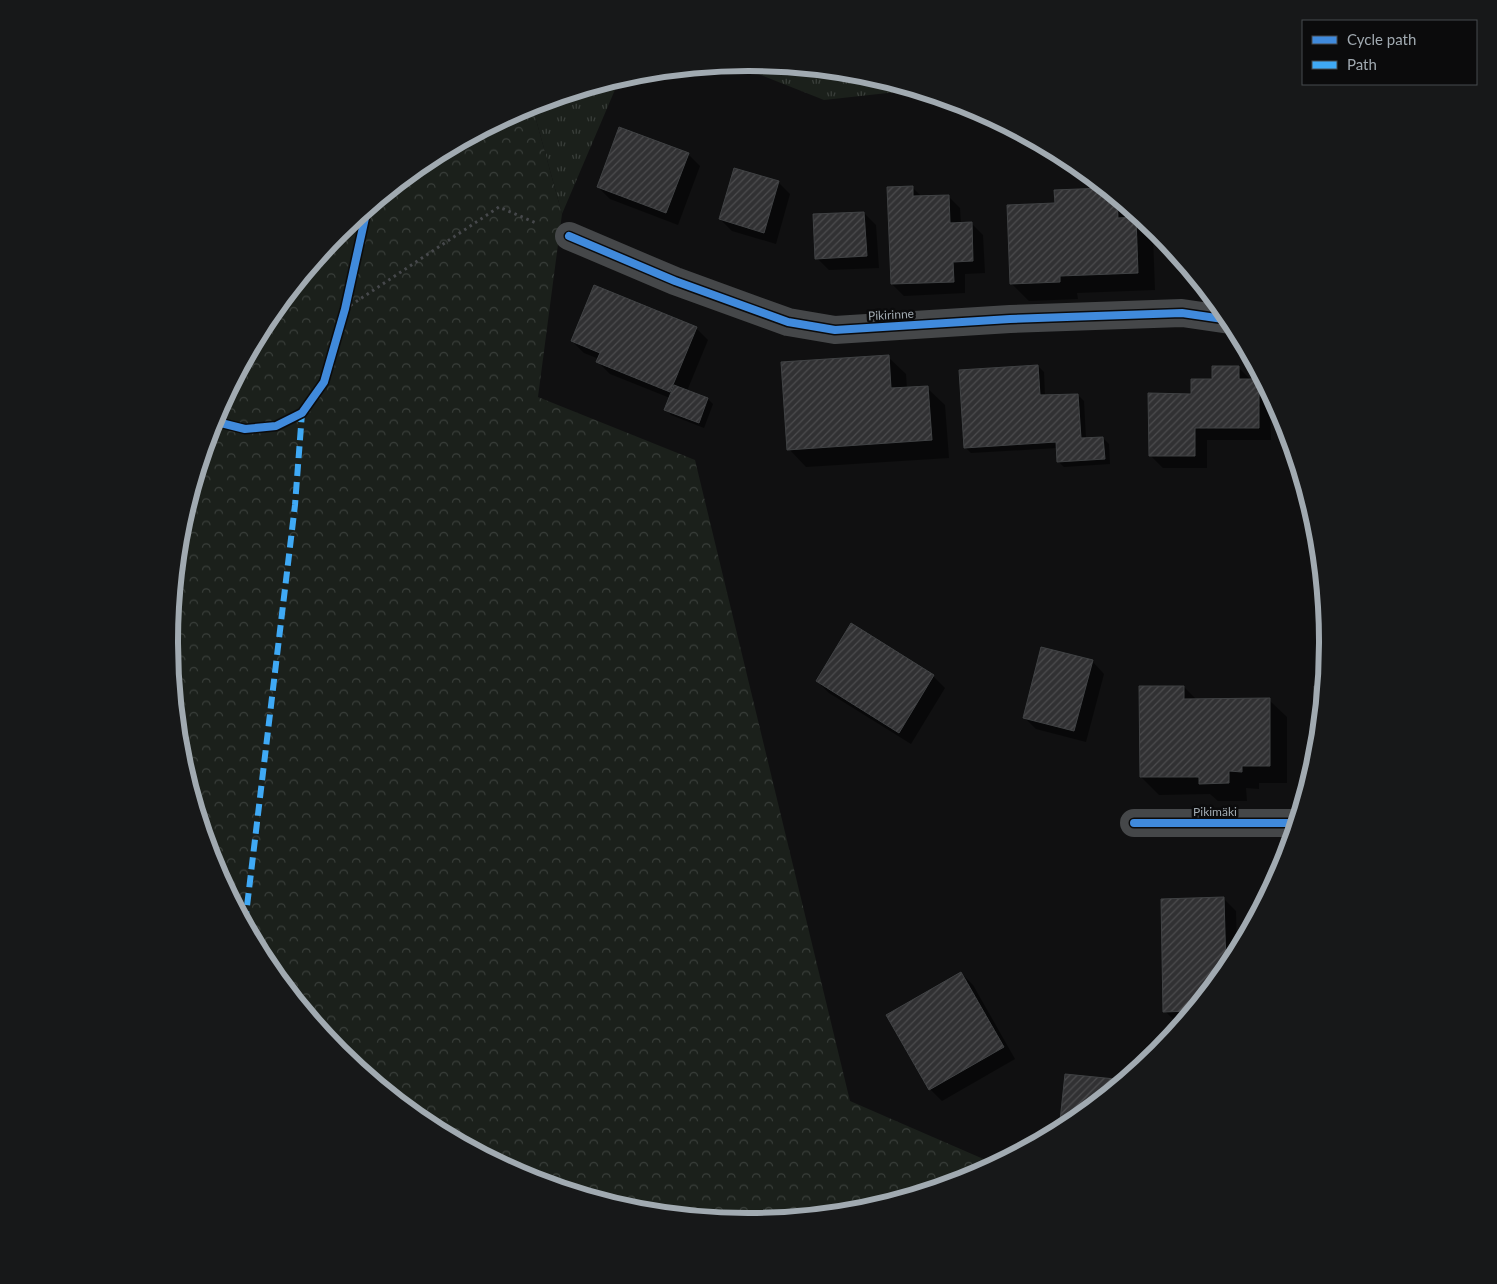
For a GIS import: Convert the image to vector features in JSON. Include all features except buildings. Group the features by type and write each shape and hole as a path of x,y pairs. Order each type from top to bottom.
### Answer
{"street":[{"name":"Pikirinne","path":"569,236 675,281 788,322 835,330 1010,319 1182,313 1218,318"},
{"name":"Pikimäki","path":"1134,823 1290,823"}],"path":[{"path":"345,309 499,207 569,236"},
{"path":"343,318 347,300"}],"green space":[{"path":"751,71 823,76 860,82 899,92 824,100"},
{"path":"616,87 562,214 534,113 565,102"},
{"path":"534,113 562,214 538,397 695,460 850,1101 987,1160 932,1182 860,1202 786,1212 748,1213 711,1212 637,1202 565,1182 530,1169 496,1154 431,1117 401,1095 345,1046 296,989 254,927 221,860 208,825 197,790 183,716 179,679 179,605 189,531 197,494 221,424 254,357 274,325 319,266 345,238 401,189 431,167 496,130"}],"marked path":[{"path":"246,912 295,505 302,413"}],"cycle path":[{"path":"221,423 245,429 276,426 302,413 324,382 345,309 365,220"},
{"path":"569,236 675,281 788,322 835,330 1010,319 1182,313 1218,318"},
{"path":"1134,823 1290,823"}]}
